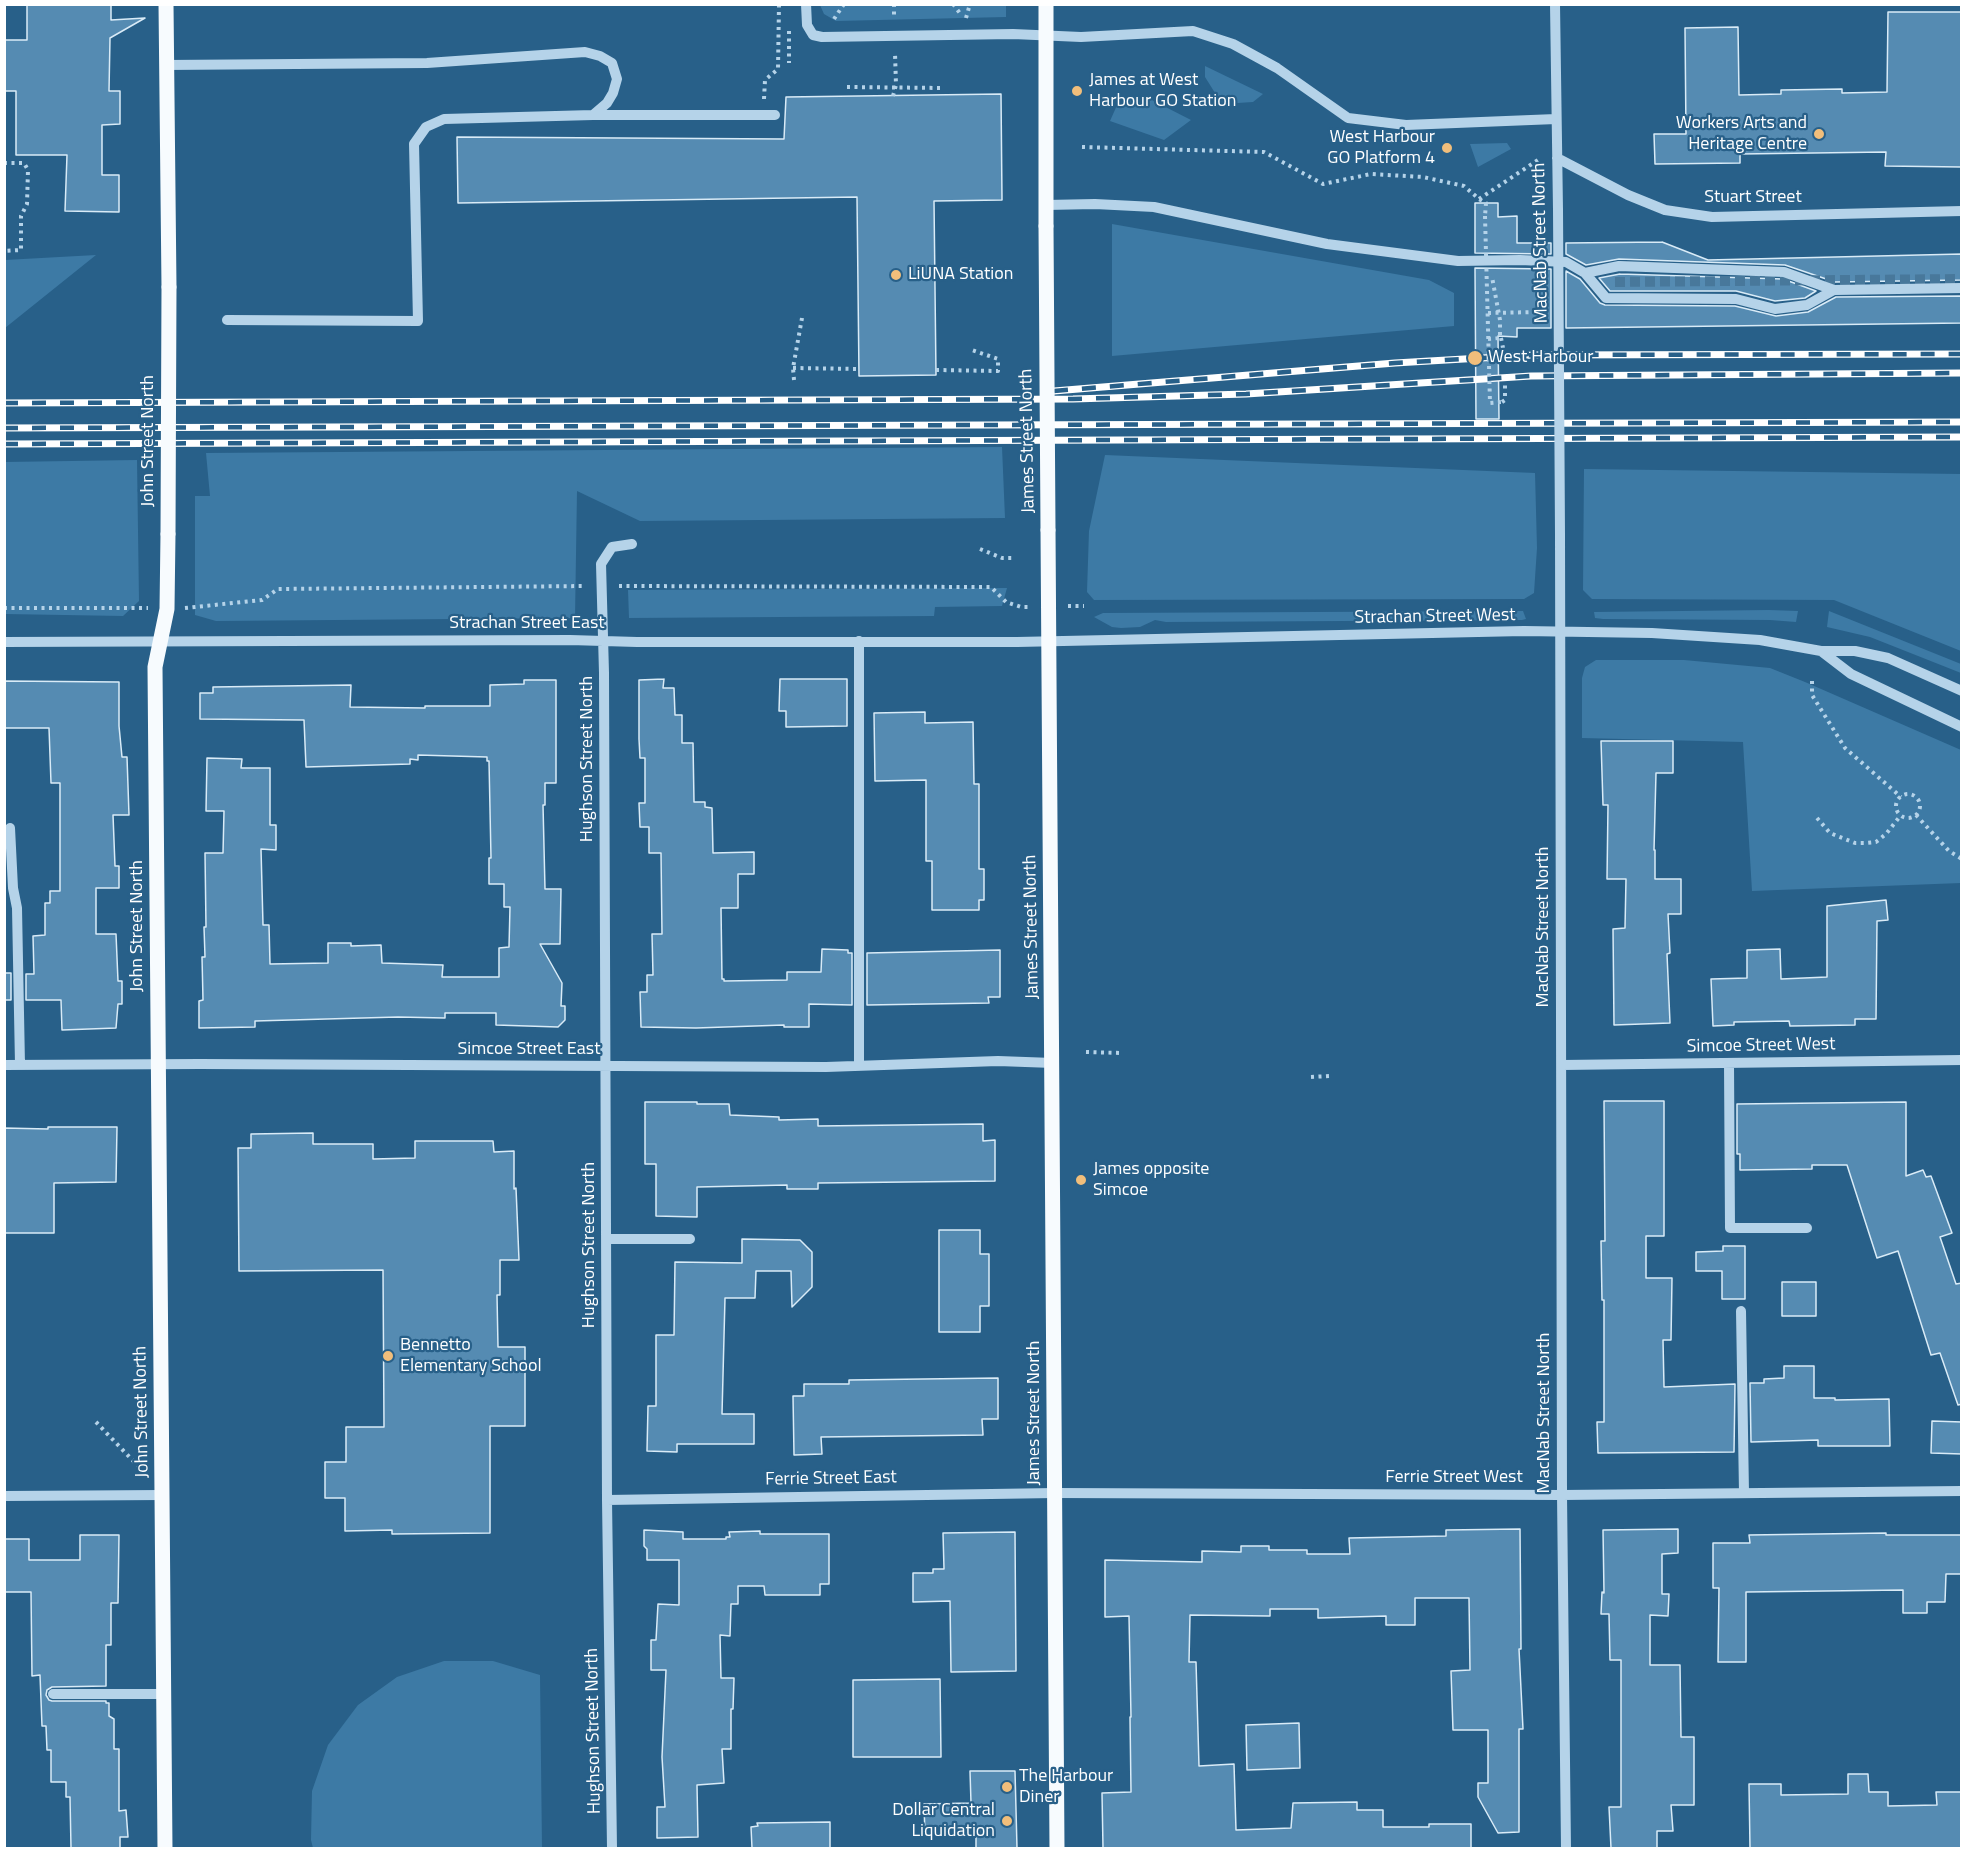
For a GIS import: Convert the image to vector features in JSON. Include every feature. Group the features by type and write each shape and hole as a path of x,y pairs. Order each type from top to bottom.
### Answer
{"main road":[{"name":"John Street North","path":"165,1848 155,667 167,609 169,287 166,4"},
{"name":"James Street North","path":"1046,4 1057,1848"}],"street":[{"path":"806,4 807,26 813,35 822,37 1013,34 1081,37 1193,31 1233,44 1277,68 1348,118 1406,125 1556,119"},
{"name":"MacNab Street North","path":"1555,4 1560,535 1558,632 1562,1065 1562,1495 1566,1848"},
{"path":"165,65 427,63 585,52 600,56 612,63 617,79 614,93 607,103 593,115"},
{"path":"227,320 418,321 414,144 426,127 444,119 593,115 774,115"},
{"name":"Stuart Street","path":"1557,158 1628,195 1665,210 1712,216 1962,211"},
{"path":"1046,206 1095,204 1155,207 1327,244 1458,261 1566,262 1585,273 1606,297 1736,299 1775,309 1807,304 1834,290"},
{"path":"1585,273 1619,266 1784,272 1834,290 1962,288"},
{"name":"Hughson Street North","path":"612,1848 601,564 612,547 632,544"},
{"name":"Strachan Street West","path":"1049,642 1558,632 1652,633 1760,640 1821,651 1855,651 1888,658 1962,691"},
{"path":"859,641 859,1066"},
{"name":"Strachan Street East","path":"4,642 1049,642"},
{"name":"Strachan Street West","path":"1821,651 1851,674 1962,727"},
{"path":"10,828 9,888 17,908 20,1065"},
{"name":"Simcoe Street West","path":"1562,1065 1962,1060"},
{"name":"Simcoe Street East","path":"4,1065 859,1066 998,1061 1053,1064"},
{"path":"1729,1063 1730,1228 1807,1228"},
{"path":"607,1239 690,1239"},
{"path":"1741,1311 1744,1493"},
{"name":"Ferrie Street West","path":"1055,1493 1562,1495 1962,1491"},
{"name":"Ferrie Street East","path":"608,1500 1055,1493"},
{"path":"4,1496 163,1495"},
{"path":"53,1694 163,1694"}],"path":[{"path":"763,103 765,80 778,69 779,4"},
{"path":"966,21 970,4"},
{"path":"893,96 895,89 894,35"},
{"path":"847,87 944,88"},
{"path":"1082,147 1264,152 1323,184 1371,174 1423,177 1464,186 1486,203 1490,403 1505,400 1505,383"},
{"path":"1479,199 1538,160"},
{"path":"4,163 24,163 28,170 27,204 21,216 21,250 4,251"},
{"path":"1491,242 1491,261 1503,348"},
{"path":"1488,313 1539,312"},
{"path":"795,380 793,368 802,318"},
{"path":"1488,339 1501,338"},
{"path":"936,370 998,371 998,359 972,350"},
{"path":"793,368 859,369"},
{"path":"980,549 1002,558 1013,558"},
{"path":"621,586 991,587 1006,602 1021,607 1030,607"},
{"path":"192,608 262,600 278,588 582,587"},
{"path":"4,608 144,607"},
{"path":"1812,681 1812,695 1845,747 1901,797"},
{"path":"1912,795 1917,798 1920,804 1916,815 1911,818 1902,815 1897,808 1901,797 1912,795"},
{"path":"1817,818 1830,833 1856,843 1866,843 1876,842 1902,815"},
{"path":"1916,815 1949,851 1962,859"},
{"path":"1086,1052 1122,1053"},
{"path":"1311,1077 1329,1076"},
{"path":"96,1422 140,1466 140,1474"}],"shaded area":[{"path":"820,5 1006,5 1006,17 836,21 824,14"},
{"path":"1205,66 1263,94 1253,102 1222,104 1205,77"},
{"path":"1144,96 1191,120 1164,140 1110,121 1118,103"},
{"path":"1507,143 1511,149 1478,167 1470,144"},
{"path":"1112,224 1429,280 1454,293 1454,326 1112,356"},
{"path":"96,255 5,328 5,260"},
{"path":"1002,447 1005,518 640,521 577,491 575,618 216,621 195,615 195,496 210,496 206,453"},
{"path":"1105,455 1535,473 1537,548 1534,593 1524,599 1094,600 1087,592 1089,531"},
{"path":"137,460 139,601 123,616 5,614 5,462"},
{"path":"1584,469 1961,474 1961,651 1834,600 1592,599 1583,590"},
{"path":"1007,588 1002,606 935,607 934,616 629,618 628,590"},
{"path":"1523,611 1526,619 1522,620 1166,622 1155,620 1140,627 1121,628 1112,627 1094,617 1103,613"},
{"path":"1798,611 1796,622 1603,619 1595,618 1594,612"},
{"path":"1829,611 1961,664 1961,673 1870,637 1827,627"},
{"path":"1596,660 1684,660 1770,668 1961,750 1961,883 1752,891 1743,742 1582,738 1582,678 1585,667"},
{"path":"444,1661 493,1661 540,1675 542,1848 313,1848 311,1840 312,1791 328,1745 358,1705 397,1677"}],"building":[{"path":"27,4 111,4 111,20 145,18 110,38 109,91 120,91 120,124 102,125 102,175 119,175 119,212 65,211 67,155 16,155 16,91 4,91 4,40 27,40"},
{"path":"1888,12 1962,12 1962,167 1885,166 1886,152 1740,154 1740,163 1655,164 1654,134 1686,134 1685,28 1738,27 1739,95 1781,94 1781,90 1842,89 1842,93 1887,92"},
{"name":"LiUNA Station","path":"1001,94 1002,200 934,201 936,375 859,376 857,197 458,203 457,137 784,139 786,97"},
{"path":"1475,203 1498,203 1498,217 1517,216 1517,243 1551,243 1551,254 1475,253"},
{"path":"1662,242 1708,260 1962,254 1962,280 1835,282 1785,265 1619,259 1586,265 1566,254 1566,243"},
{"path":"1475,268 1551,269 1551,328 1517,328 1517,337 1498,336 1499,419 1476,419"},
{"path":"1566,271 1580,279 1600,303 1605,305 1735,306 1776,316 1808,312 1836,297 1962,296 1962,323 1566,328"},
{"path":"1620,274 1783,279 1816,291 1805,298 1775,301 1736,291 1610,291 1599,278"},
{"path":"664,679 663,688 674,688 675,715 682,715 682,743 693,743 694,802 705,802 705,807 712,808 713,853 754,852 754,874 738,874 738,908 721,908 722,979 724,981 787,980 787,972 821,972 822,949 848,950 848,953 852,953 852,1005 809,1004 809,1027 784,1027 784,1025 641,1027 640,992 647,992 647,975 653,975 652,934 662,934 661,853 649,853 649,827 640,827 639,803 645,803 645,758 640,758 639,680"},
{"path":"780,679 847,679 847,726 786,727 786,711 779,711"},
{"path":"524,680 556,680 556,783 545,783 545,805 543,805 545,889 561,889 560,944 540,944 562,983 561,1006 565,1006 565,1020 558,1027 496,1025 496,1013 445,1013 445,1018 255,1021 255,1027 199,1028 199,1001 203,1000 202,957 205,957 205,853 223,853 224,811 206,811 207,758 242,759 241,768 270,768 270,825 276,825 276,850 261,849 263,925 269,925 270,964 328,963 328,943 351,943 351,946 381,945 382,963 443,965 442,977 499,977 499,948 509,947 510,907 504,907 504,884 489,884 489,858 491,858 489,761 487,757 418,755 418,760 410,759 410,764 306,767 304,720 200,719 200,693 213,693 213,687 351,685 350,707 490,706 490,685 524,684"},
{"path":"4,681 119,682 119,726 122,757 127,757 129,815 113,815 115,866 119,866 119,888 96,888 96,934 116,934 118,981 122,981 122,1004 118,1004 116,1028 62,1030 61,1000 26,1000 26,974 34,974 33,936 45,935 45,903 50,903 50,891 60,891 60,783 51,783 49,728 4,728"},
{"path":"925,712 925,723 973,722 974,784 979,784 979,869 984,869 984,900 979,900 979,910 932,910 932,861 926,861 926,780 875,781 874,713"},
{"path":"1601,741 1673,741 1673,773 1656,773 1654,850 1655,879 1681,879 1681,914 1668,914 1670,1023 1614,1025 1613,929 1625,928 1626,879 1607,879 1608,805 1603,805"},
{"path":"1886,900 1888,920 1877,921 1876,1019 1855,1019 1855,1025 1790,1026 1789,1021 1734,1022 1734,1025 1713,1026 1711,979 1747,978 1747,950 1780,949 1781,979 1827,977 1827,906"},
{"path":"1000,950 1000,997 988,997 989,1003 867,1005 867,953"},
{"path":"4,973 11,973 11,1000 4,1000"},
{"path":"1604,1101 1664,1101 1664,1236 1646,1236 1646,1278 1672,1278 1671,1340 1663,1340 1664,1387 1735,1384 1734,1452 1598,1453 1597,1422 1604,1422 1604,1300 1602,1300 1601,1241 1605,1241"},
{"path":"645,1102 729,1104 730,1115 779,1117 779,1120 818,1119 818,1126 983,1124 983,1141 995,1140 995,1181 818,1183 818,1189 787,1189 787,1185 697,1187 697,1217 656,1216 656,1164 645,1164"},
{"path":"1906,1102 1906,1176 1923,1170 1926,1177 1931,1176 1952,1233 1940,1237 1956,1284 1962,1283 1962,1404 1958,1405 1940,1353 1931,1355 1898,1251 1877,1258 1847,1165 1812,1165 1812,1169 1740,1170 1740,1154 1737,1154 1737,1104"},
{"path":"48,1127 117,1127 116,1182 54,1183 54,1233 4,1233 4,1128 48,1129"},
{"path":"313,1133 313,1144 373,1144 373,1159 415,1158 415,1141 493,1141 494,1152 514,1151 519,1260 500,1260 500,1295 497,1295 498,1347 525,1347 525,1426 490,1426 490,1533 392,1534 392,1530 345,1531 345,1498 325,1498 325,1462 346,1462 346,1427 384,1427 383,1270 239,1271 238,1148 251,1148 251,1134"},
{"path":"939,1230 980,1230 980,1254 989,1254 989,1306 980,1306 980,1332 939,1332"},
{"path":"742,1239 800,1240 812,1252 812,1287 792,1307 791,1271 756,1271 755,1298 725,1298 722,1414 754,1414 754,1444 677,1444 677,1452 647,1451 648,1406 656,1406 656,1335 674,1335 675,1262 742,1263"},
{"path":"1723,1246 1745,1246 1745,1299 1722,1299 1722,1271 1696,1271 1696,1252 1723,1251"},
{"path":"1782,1282 1816,1282 1816,1316 1782,1316"},
{"path":"1784,1366 1814,1366 1814,1398 1889,1399 1890,1446 1818,1446 1818,1440 1751,1442 1750,1383 1764,1383 1764,1379 1784,1378"},
{"path":"998,1378 998,1419 982,1419 983,1435 821,1437 822,1454 794,1455 793,1396 804,1396 804,1384 849,1384 849,1380"},
{"path":"1932,1421 1962,1422 1962,1454 1931,1453"},
{"path":"1520,1529 1521,1649 1519,1649 1523,1729 1519,1729 1519,1832 1498,1833 1478,1797 1478,1783 1488,1783 1488,1730 1453,1730 1451,1671 1470,1670 1469,1598 1415,1598 1415,1625 1386,1625 1386,1616 1318,1618 1318,1609 1270,1609 1270,1616 1190,1615 1189,1662 1196,1662 1199,1766 1234,1764 1236,1830 1291,1828 1293,1803 1357,1802 1357,1810 1383,1810 1383,1827 1471,1824 1471,1848 1103,1848 1102,1793 1131,1792 1129,1616 1105,1617 1105,1560 1202,1562 1202,1551 1241,1552 1241,1546 1269,1546 1269,1550 1307,1550 1307,1554 1350,1554 1349,1538 1446,1536 1446,1530"},
{"path":"1678,1529 1678,1553 1662,1554 1662,1594 1669,1594 1668,1616 1650,1615 1650,1665 1680,1665 1681,1737 1694,1737 1694,1805 1671,1805 1673,1831 1657,1831 1657,1848 1611,1848 1609,1807 1621,1807 1621,1660 1610,1660 1609,1614 1601,1614 1602,1592 1604,1593 1603,1530"},
{"path":"644,1530 683,1532 683,1539 726,1539 730,1537 729,1532 829,1534 829,1584 820,1584 820,1595 765,1595 764,1586 738,1586 738,1604 731,1604 730,1636 720,1635 721,1678 734,1678 731,1749 722,1749 724,1783 697,1785 698,1837 657,1838 657,1807 665,1807 662,1757 666,1670 651,1670 651,1640 656,1640 658,1604 679,1605 679,1560 647,1560"},
{"path":"1015,1532 1016,1671 951,1672 950,1601 913,1602 913,1573 933,1573 933,1569 944,1569 943,1533"},
{"path":"1886,1533 1886,1535 1962,1535 1962,1574 1946,1574 1945,1602 1927,1602 1927,1613 1903,1613 1903,1590 1746,1592 1746,1662 1718,1662 1719,1588 1713,1588 1713,1543 1750,1543 1749,1535"},
{"path":"80,1535 119,1535 118,1603 111,1603 111,1645 106,1645 106,1686 52,1687 47,1690 46,1695 52,1701 106,1701 109,1703 109,1716 114,1719 114,1749 119,1749 119,1811 126,1810 128,1837 120,1837 120,1848 71,1848 70,1797 66,1797 66,1782 51,1782 51,1750 47,1750 46,1726 42,1726 40,1675 32,1676 31,1592 4,1592 4,1539 29,1539 29,1560 80,1560"},
{"path":"940,1679 941,1757 853,1757 853,1680"},
{"path":"1299,1723 1300,1768 1247,1770 1246,1725"},
{"path":"970,1771 1015,1771 1017,1848 976,1848 976,1835 925,1836 924,1804 971,1803"},
{"path":"1848,1774 1868,1774 1869,1792 1888,1792 1888,1806 1937,1805 1936,1792 1962,1792 1962,1848 1750,1848 1749,1784 1781,1784 1781,1795 1848,1794"},
{"path":"830,1822 830,1848 752,1848 751,1827 758,1826 757,1823"}],"tunnel":[{"path":"1615,282 1962,279"}],"railway":[{"path":"1054,391 1395,363 1533,355 1962,354"},
{"path":"4,403 1073,399 1246,394 1531,376 1962,373"},
{"path":"4,428 1962,422"},
{"path":"4,444 1962,437"}],"place":[{"name":"James at West Harbour GO Station","path":"1077,91"},
{"name":"Workers Arts and Heritage Centre","path":"1819,134"},
{"name":"West Harbour GO Platform 4","path":"1447,148"},
{"name":"LiUNA Station","path":"896,275"},
{"name":"West Harbour","path":"1475,358"},
{"name":"James opposite Simcoe","path":"1081,1180"},
{"name":"Bennetto Elementary School","path":"388,1356"},
{"name":"The Harbour Diner","path":"1007,1787"},
{"name":"Dollar Central Liquidation","path":"1007,1821"}]}
